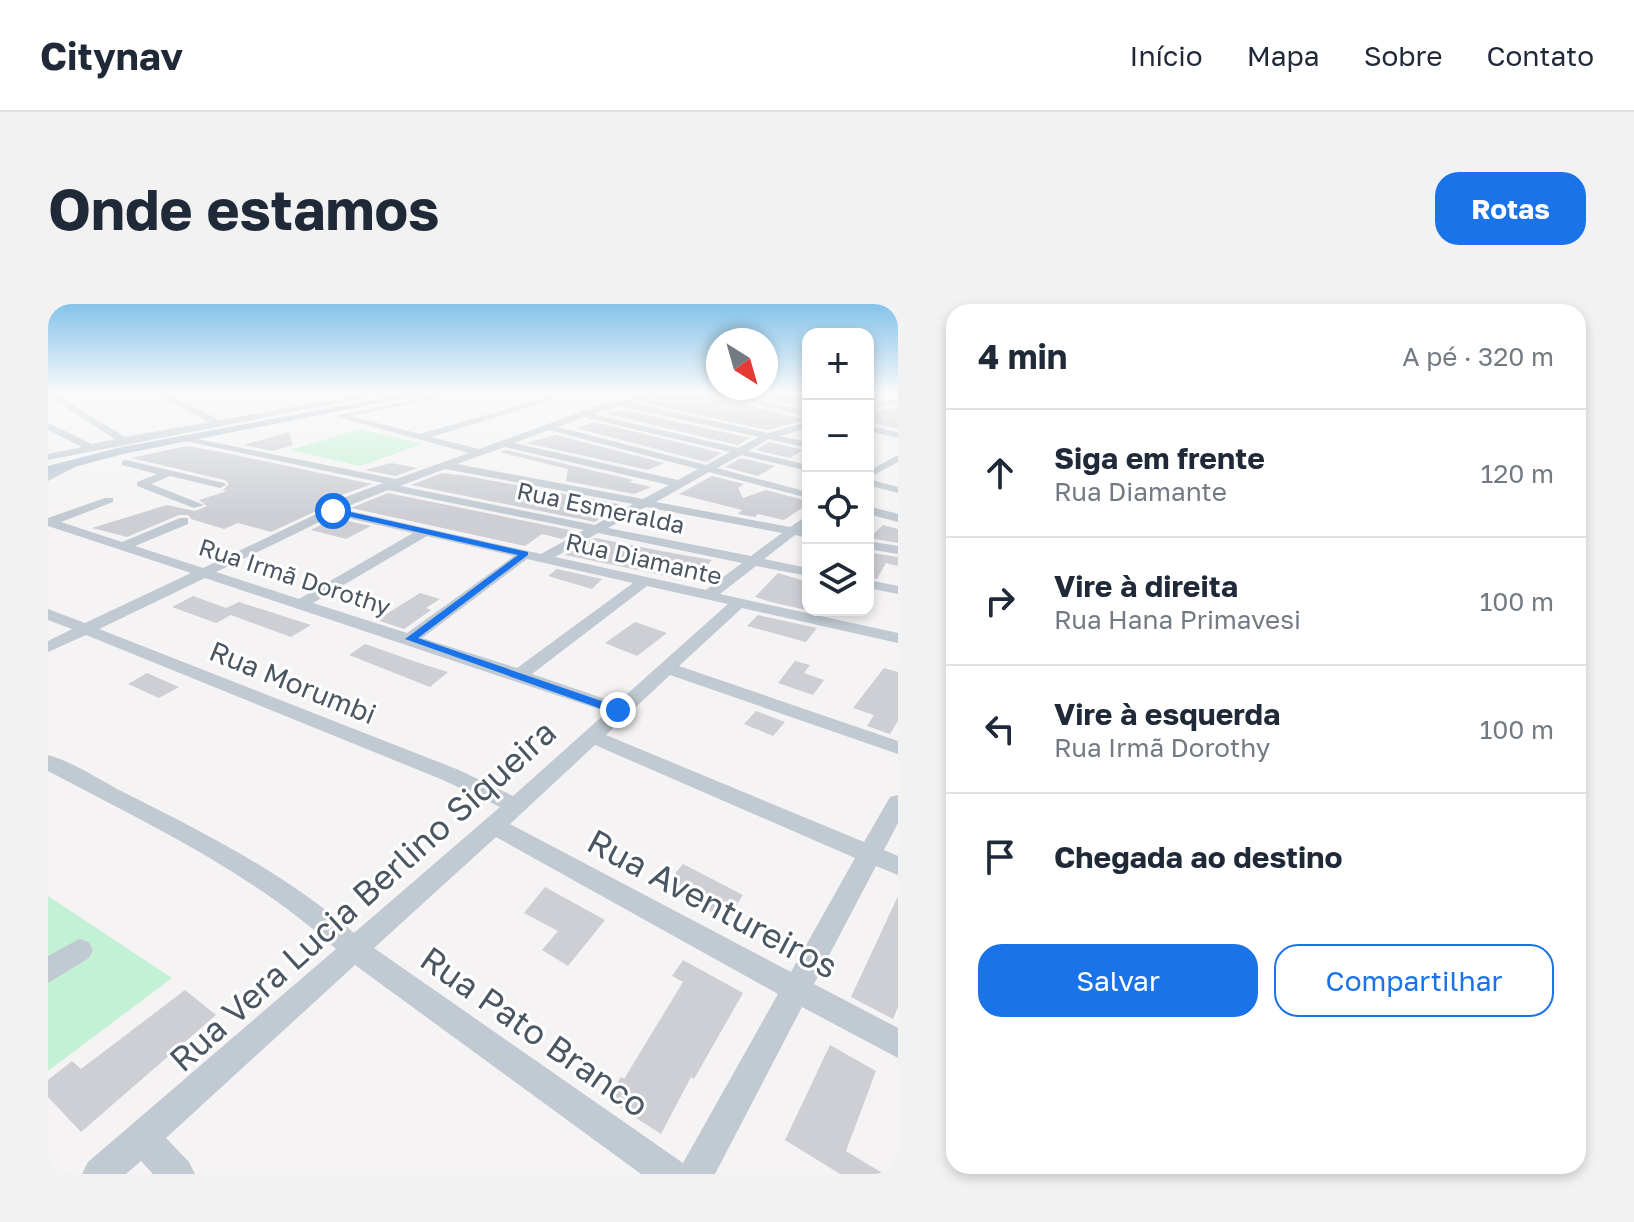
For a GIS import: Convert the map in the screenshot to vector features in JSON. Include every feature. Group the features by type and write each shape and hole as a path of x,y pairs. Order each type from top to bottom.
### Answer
{"main road":[{"path":"48,470 91,454 124,452 208,434"},
{"path":"48,460 124,452 212,434"}],"street":[{"path":"60,434 91,454"},
{"path":"101,434 124,452 166,474 220,485"},
{"path":"124,452 184,434"},
{"path":"408,434 477,452"},
{"path":"422,437 434,434"},
{"path":"48,647 333,511 339,504 530,434"},
{"path":"575,434 802,493"},
{"path":"671,434 802,467"},
{"path":"757,434 802,444"},
{"path":"543,558 777,434"},
{"name":"Rua Esmeralda","path":"185,438 802,571"},
{"path":"502,443 679,484"},
{"path":"48,460 91,454"},
{"path":"48,478 91,454"},
{"path":"872,472 898,458"},
{"path":"874,459 898,465"},
{"path":"443,465 802,533"},
{"path":"166,474 141,484 198,505"},
{"path":"874,484 898,490"},
{"path":"49,522 109,500"},
{"name":"Rua Diamante","path":"333,511 898,638"},
{"path":"874,512 898,518"},
{"path":"124,546 184,521"},
{"name":"Rua Irmã Dorothy","path":"49,522 618,710"},
{"path":"709,595 802,524"},
{"path":"301,604 426,531"},
{"path":"874,546 898,550"},
{"path":"410,639 525,554"},
{"path":"519,675 646,580"},
{"path":"874,585 898,590"},
{"name":"Rua Vera Lucia Berlino Siqueira","path":"100,1174 494,826 739,602"},
{"name":"Rua Morumbi","path":"48,614 451,775 516,806"},
{"path":"667,668 898,748"},
{"path":"592,736 885,861"},
{"name":"Rua Pato Branco","path":"48,762 279,887 326,922 355,950 670,1174"},
{"path":"696,1174 798,989 885,861 898,802"},
{"name":"Rua Aventureiros","path":"494,826 898,1044"},
{"path":"48,971 79,950"},
{"path":"142,1137 177,1174"}],"green space":[{"path":"344,434 378,434 422,444 360,466 291,450"},
{"path":"48,896 172,978 48,1071"}],"building":[{"path":"289,434 293,445 273,451 243,445"},
{"path":"597,434 642,434 722,453 706,462"},
{"path":"689,434 731,434 750,438 738,445"},
{"path":"556,435 664,463 648,470 526,443"},
{"path":"769,442 802,451 790,458 756,450"},
{"path":"187,446 372,484 334,498 327,506 271,532 238,523 224,529 191,519 188,515 179,515 127,537 92,528 167,505 195,511 207,506 199,500 227,491 223,490 229,484 225,480 131,458"},
{"path":"506,450 651,487 634,494 566,481 568,469 500,452"},
{"path":"741,458 775,466 758,476 725,467"},
{"path":"391,463 417,468 396,476 365,470"},
{"path":"442,473 619,504 595,522 411,485"},
{"path":"712,476 744,484 738,488 743,498 766,490 802,499 802,508 784,520 758,514 755,517 738,514 742,510 679,494"},
{"path":"388,493 575,531 562,539 542,534 525,546 351,508"},
{"path":"334,518 371,526 346,539 311,530"},
{"path":"883,525 898,529 898,543 874,539 874,533"},
{"path":"595,538 712,560 706,567 690,564 677,578 565,555"},
{"path":"874,553 898,557 898,566 886,563 877,579 874,578"},
{"path":"557,569 602,579 592,589 548,576"},
{"path":"778,573 802,580 802,609 755,597"},
{"path":"420,593 440,599 426,608 431,610 404,629 377,620"},
{"path":"193,596 226,608 239,602 311,625 291,637 231,615 216,623 172,607"},
{"path":"758,615 817,628 806,642 747,626"},
{"path":"635,622 667,633 637,656 605,643"},
{"path":"365,644 448,672 430,687 349,655"},
{"path":"795,661 810,665 804,673 824,680 813,695 778,683"},
{"path":"884,668 898,672 898,721 890,734 867,726 874,715 853,708"},
{"path":"147,673 179,687 159,698 128,684"},
{"path":"756,711 785,722 773,736 744,724"},
{"path":"683,864 743,895 727,920 664,887"},
{"path":"545,887 605,920 568,966 542,950 558,931 524,913"},
{"path":"898,896 898,1007 893,1019 851,997"},
{"path":"683,960 743,993 694,1079 691,1077 661,1134 607,1099 621,1077 624,1079 683,982 672,976"},
{"path":"185,990 216,1015 81,1132 48,1097 48,1080 72,1061 81,1069"},
{"path":"830,1045 876,1071 846,1151 884,1174 840,1174 785,1140"}],"route":[{"path":"333,511 525,554 410,639 618,710"}]}
